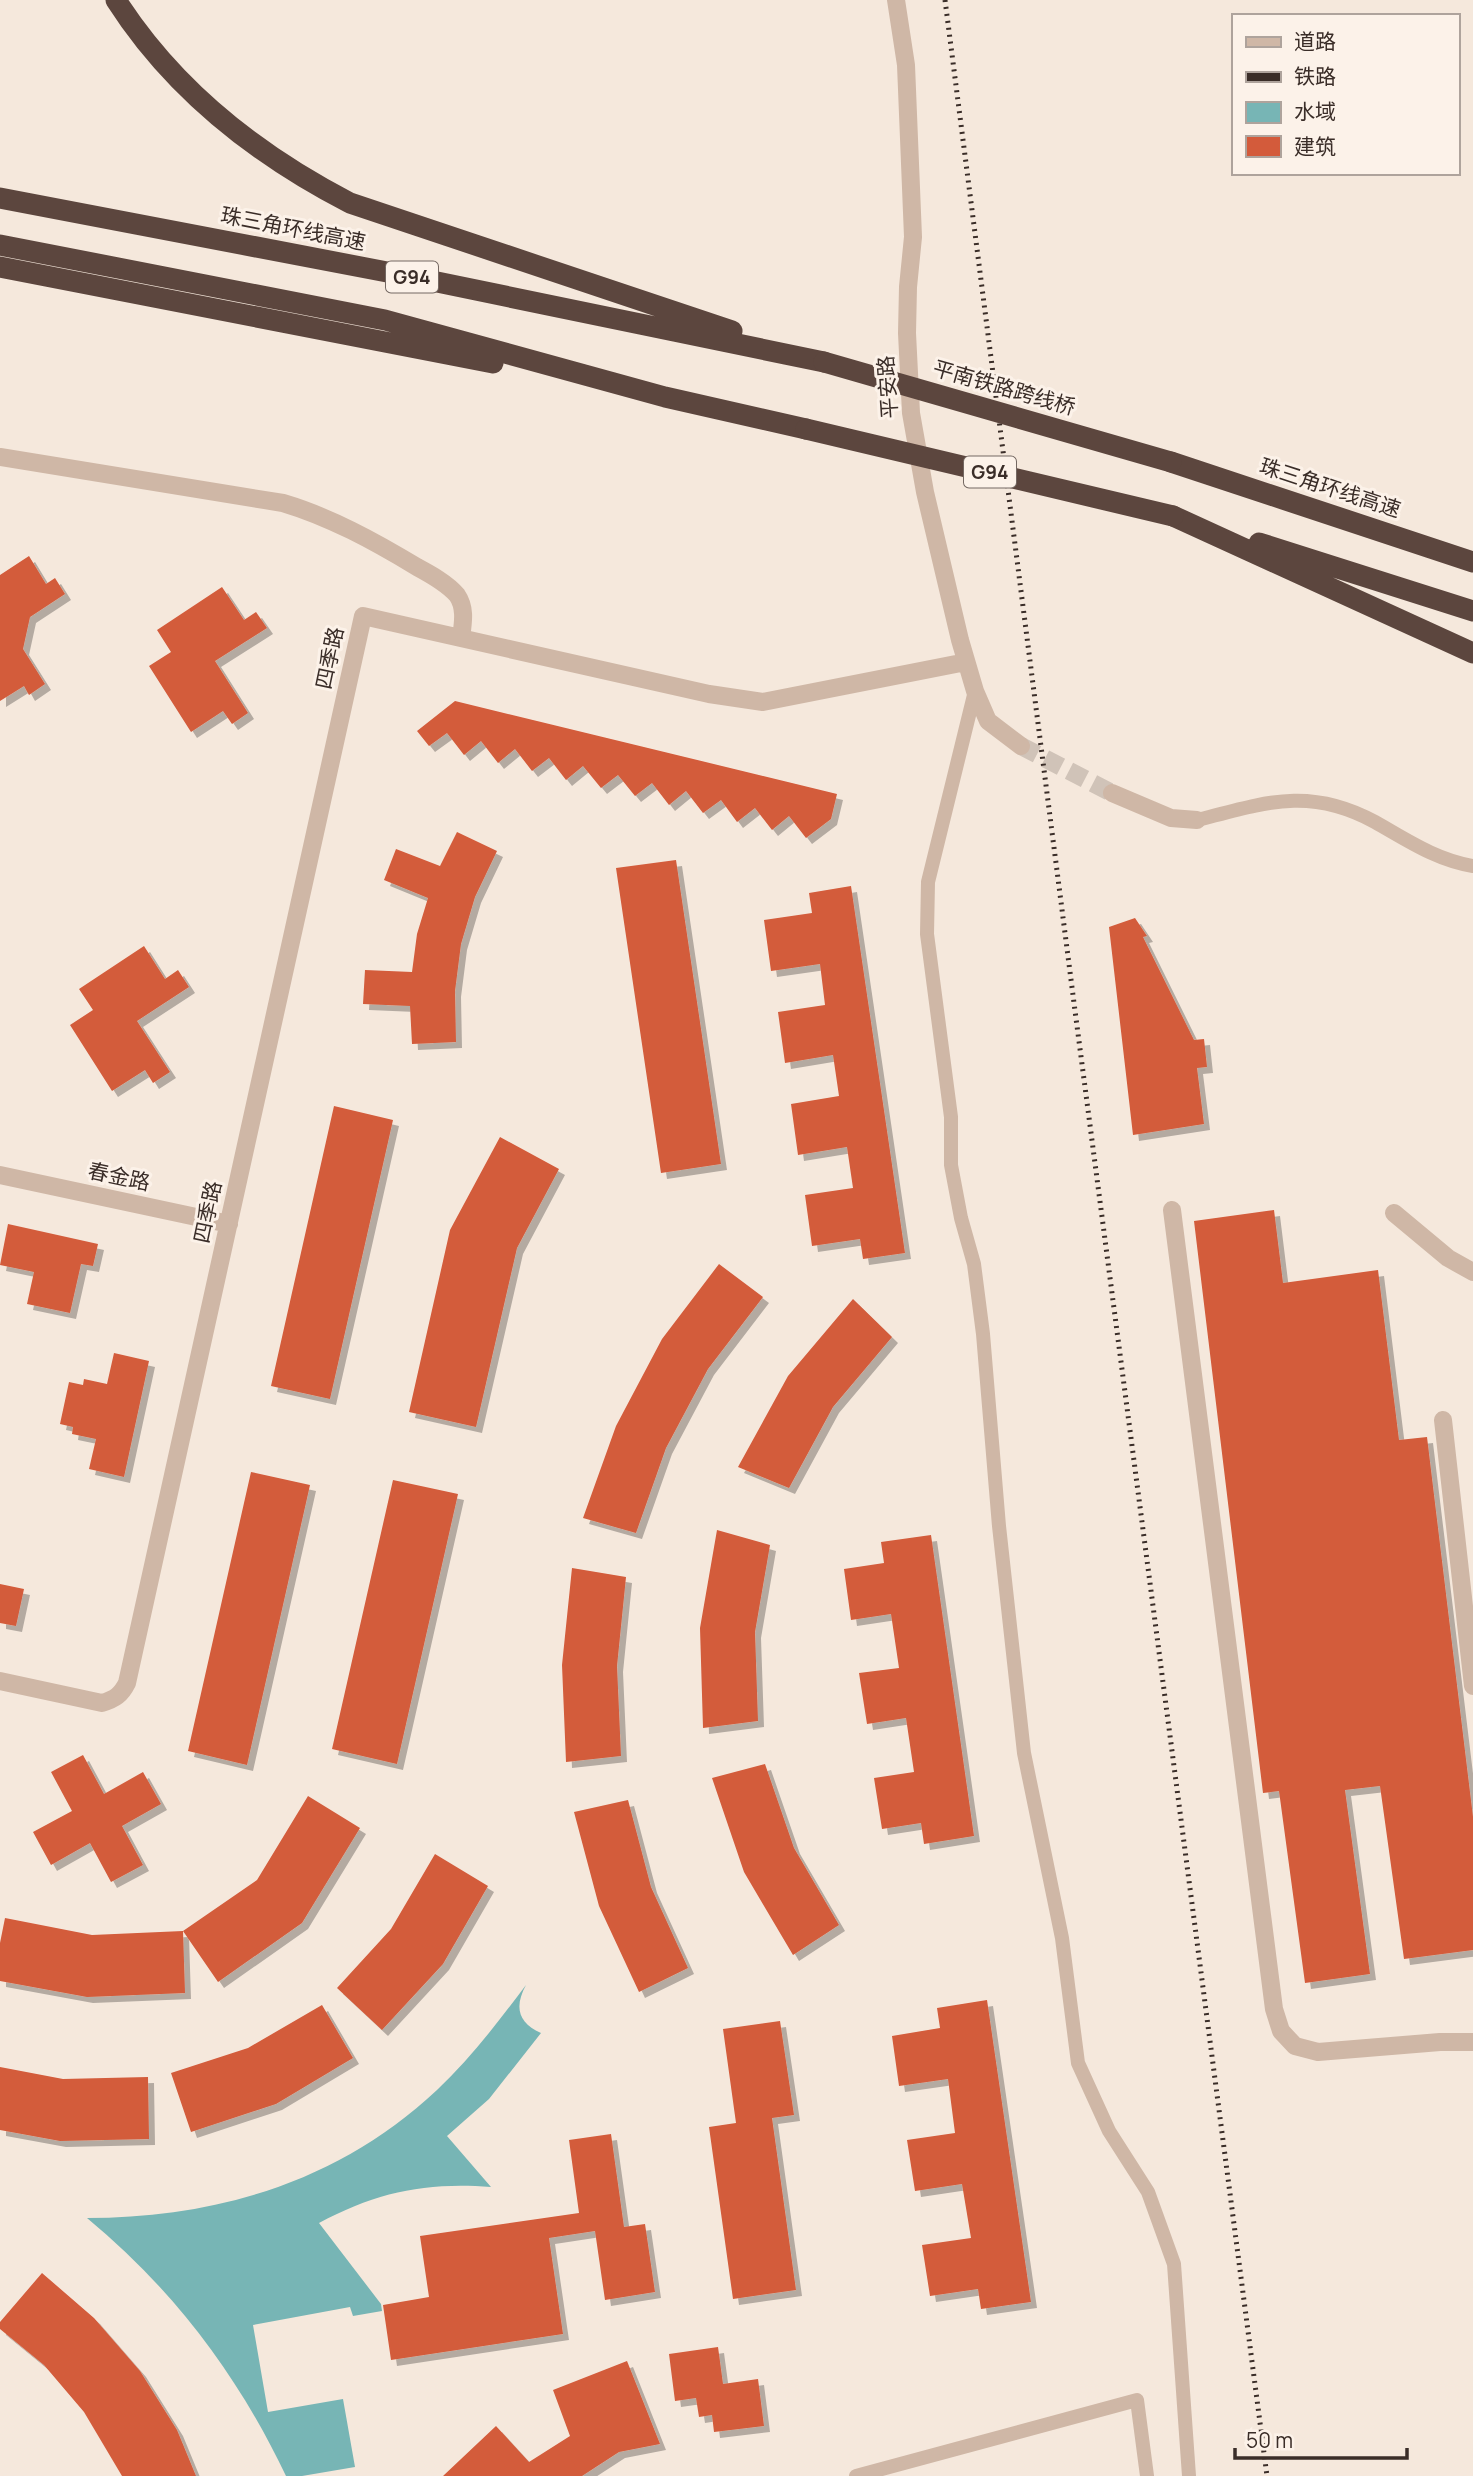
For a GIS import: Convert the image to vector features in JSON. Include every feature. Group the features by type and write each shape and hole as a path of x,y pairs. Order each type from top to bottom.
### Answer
{"highway":[{"path":"116,0 148,44 204,104 276,161 331,194 350,203 824,362"},
{"name":"珠三角环线高速","path":"0,198 408,276 824,362"},
{"name":"G94","path":"0,246 385,320 665,397 1174,516 1473,611"},
{"path":"0,267 665,397"},
{"name":"平南铁路跨线桥","path":"824,362 1171,462"},
{"name":"珠三角环线高速","path":"1171,462 1473,562"},
{"path":"1174,516 1473,653"}],"street":[{"name":"平安路","path":"895,0 906,65 913,237 907,333 911,413 925,492 975,691 988,721 1021,746"},
{"path":"0,457 284,503 313,512 387,549 436,578 456,595 463,609 461,638 709,694 763,702 966,662"},
{"name":"四季路","path":"0,1681 102,1703 121,1694 127,1683 363,616 461,638"},
{"path":"1112,793 1171,818 1197,820"},
{"name":"春金路","path":"0,1175 229,1224"},
{"path":"1172,1210 1274,2009 1281,2031 1295,2046 1318,2052 1440,2042 1473,2042"},
{"path":"1395,1213 1448,1258 1473,1272"},
{"path":"1443,1420 1473,1686"}],"lane":[{"path":"975,691 928,882 927,934 951,1117 951,1165 961,1218 974,1264 982,1322 999,1526 1024,1753 1062,1938 1078,2063 1109,2131 1148,2192 1174,2264 1189,2476"},
{"path":"1197,820 1288,799 1317,802 1352,811 1426,852 1473,866"},
{"path":"856,2476 1138,2400 1147,2476"}],"water":[{"path":"526,1985 520,2000 520,2014 527,2024 541,2033 489,2099 447,2136 491,2187 445,2186 402,2192 361,2204 319,2223 381,2304 382,2311 353,2316 350,2307 253,2325 268,2412 343,2399 355,2467 286,2476 247,2403 201,2336 148,2274 87,2218 183,2211 230,2201 275,2188 360,2148 399,2122 437,2090 484,2039"}],"building":[{"path":"29,556 46,584 55,578 65,594 30,617 23,649 45,684 29,695 24,686 0,701 0,575"},
{"path":"222,587 244,620 256,612 267,628 215,661 248,713 232,724 223,711 191,732 149,666 171,652 157,630"},
{"path":"455,701 837,794 831,819 806,838 789,816 772,830 755,808 737,822 721,800 703,813 686,791 669,805 652,783 635,796 618,775 601,788 583,766 566,780 549,758 532,771 515,749 498,763 481,741 464,755 447,733 429,746 417,731"},
{"path":"457,832 497,851 475,897 461,944 455,991 456,1042 412,1044 410,1006 363,1004 365,970 412,972 417,934 428,898 384,880 396,849 440,866"},
{"path":"676,860 721,1164 661,1173 616,868"},
{"path":"851,886 905,1253 863,1259 860,1239 812,1246 805,1195 853,1188 847,1147 798,1155 791,1104 839,1096 833,1055 785,1063 778,1012 825,1005 820,964 771,971 764,920 812,913 809,893"},
{"path":"1135,918 1147,936 1143,937 1194,1040 1204,1039 1207,1067 1197,1068 1204,1124 1133,1135 1109,927"},
{"path":"144,946 165,979 178,970 189,987 137,1021 170,1072 153,1083 145,1070 112,1091 70,1025 93,1010 79,989"},
{"path":"334,1106 393,1120 330,1399 271,1386"},
{"path":"500,1137 559,1169 517,1248 476,1427 409,1412 450,1230"},
{"path":"1274,1210 1283,1283 1378,1270 1399,1440 1427,1437 1473,1817 1473,1950 1404,1959 1380,1786 1345,1790 1370,1974 1305,1983 1279,1791 1263,1793 1194,1221"},
{"path":"8,1224 98,1244 93,1266 81,1264 70,1313 27,1304 34,1272 0,1265"},
{"path":"719,1264 763,1297 708,1369 666,1448 636,1533 583,1518 616,1426 662,1339"},
{"path":"853,1299 892,1337 833,1407 789,1488 738,1467 788,1376"},
{"path":"114,1353 149,1361 124,1477 89,1469 96,1439 72,1434 73,1427 60,1424 69,1382 83,1385 84,1379 107,1384"},
{"path":"251,1472 310,1485 247,1765 188,1751"},
{"path":"393,1480 458,1494 397,1764 332,1749"},
{"path":"717,1530 770,1545 755,1632 758,1721 703,1728 700,1628"},
{"path":"931,1535 974,1836 924,1844 921,1823 882,1829 874,1778 914,1772 906,1718 867,1724 859,1673 899,1668 891,1614 851,1620 844,1569 884,1563 881,1542"},
{"path":"572,1568 626,1577 617,1666 621,1756 566,1762 562,1665"},
{"path":"0,1584 24,1589 16,1626 0,1623"},
{"path":"83,1755 104,1794 143,1772 161,1804 122,1826 143,1865 111,1882 90,1843 51,1865 33,1832 72,1811 51,1772"},
{"path":"765,1764 794,1848 839,1925 793,1955 744,1872 712,1778"},
{"path":"308,1796 360,1828 302,1923 218,1982 183,1931 257,1880"},
{"path":"628,1800 651,1887 688,1968 639,1992 599,1906 574,1812"},
{"path":"435,1854 488,1886 443,1964 382,2030 337,1988 391,1929"},
{"path":"5,1918 92,1935 183,1931 185,1993 87,1997 0,1981 0,1943"},
{"path":"987,2000 1031,2302 981,2309 978,2289 930,2296 922,2245 971,2238 962,2184 915,2191 907,2140 955,2133 948,2079 899,2086 892,2036 940,2028 937,2008"},
{"path":"322,2005 353,2058 276,2104 191,2132 171,2073 248,2048"},
{"path":"780,2021 794,2115 772,2118 796,2290 733,2299 709,2127 736,2123 723,2029"},
{"path":"0,2067 63,2079 148,2077 149,2139 60,2141 0,2130"},
{"path":"611,2134 624,2227 645,2224 655,2292 605,2300 595,2231 549,2238 563,2334 391,2360 383,2305 429,2297 420,2236 579,2213 569,2140"},
{"path":"42,2273 94,2318 140,2371 177,2430 196,2476 122,2476 84,2412 44,2365 0,2329 0,2322"},
{"path":"718,2347 723,2384 758,2379 764,2426 714,2432 712,2415 699,2417 696,2398 675,2401 669,2354"},
{"path":"627,2361 660,2444 619,2452 582,2476 443,2476 496,2426 529,2462 570,2436 553,2390"}],"tunnel":[{"path":"1021,746 1112,793"}],"railway":[{"path":"945,0 1267,2476"}]}
